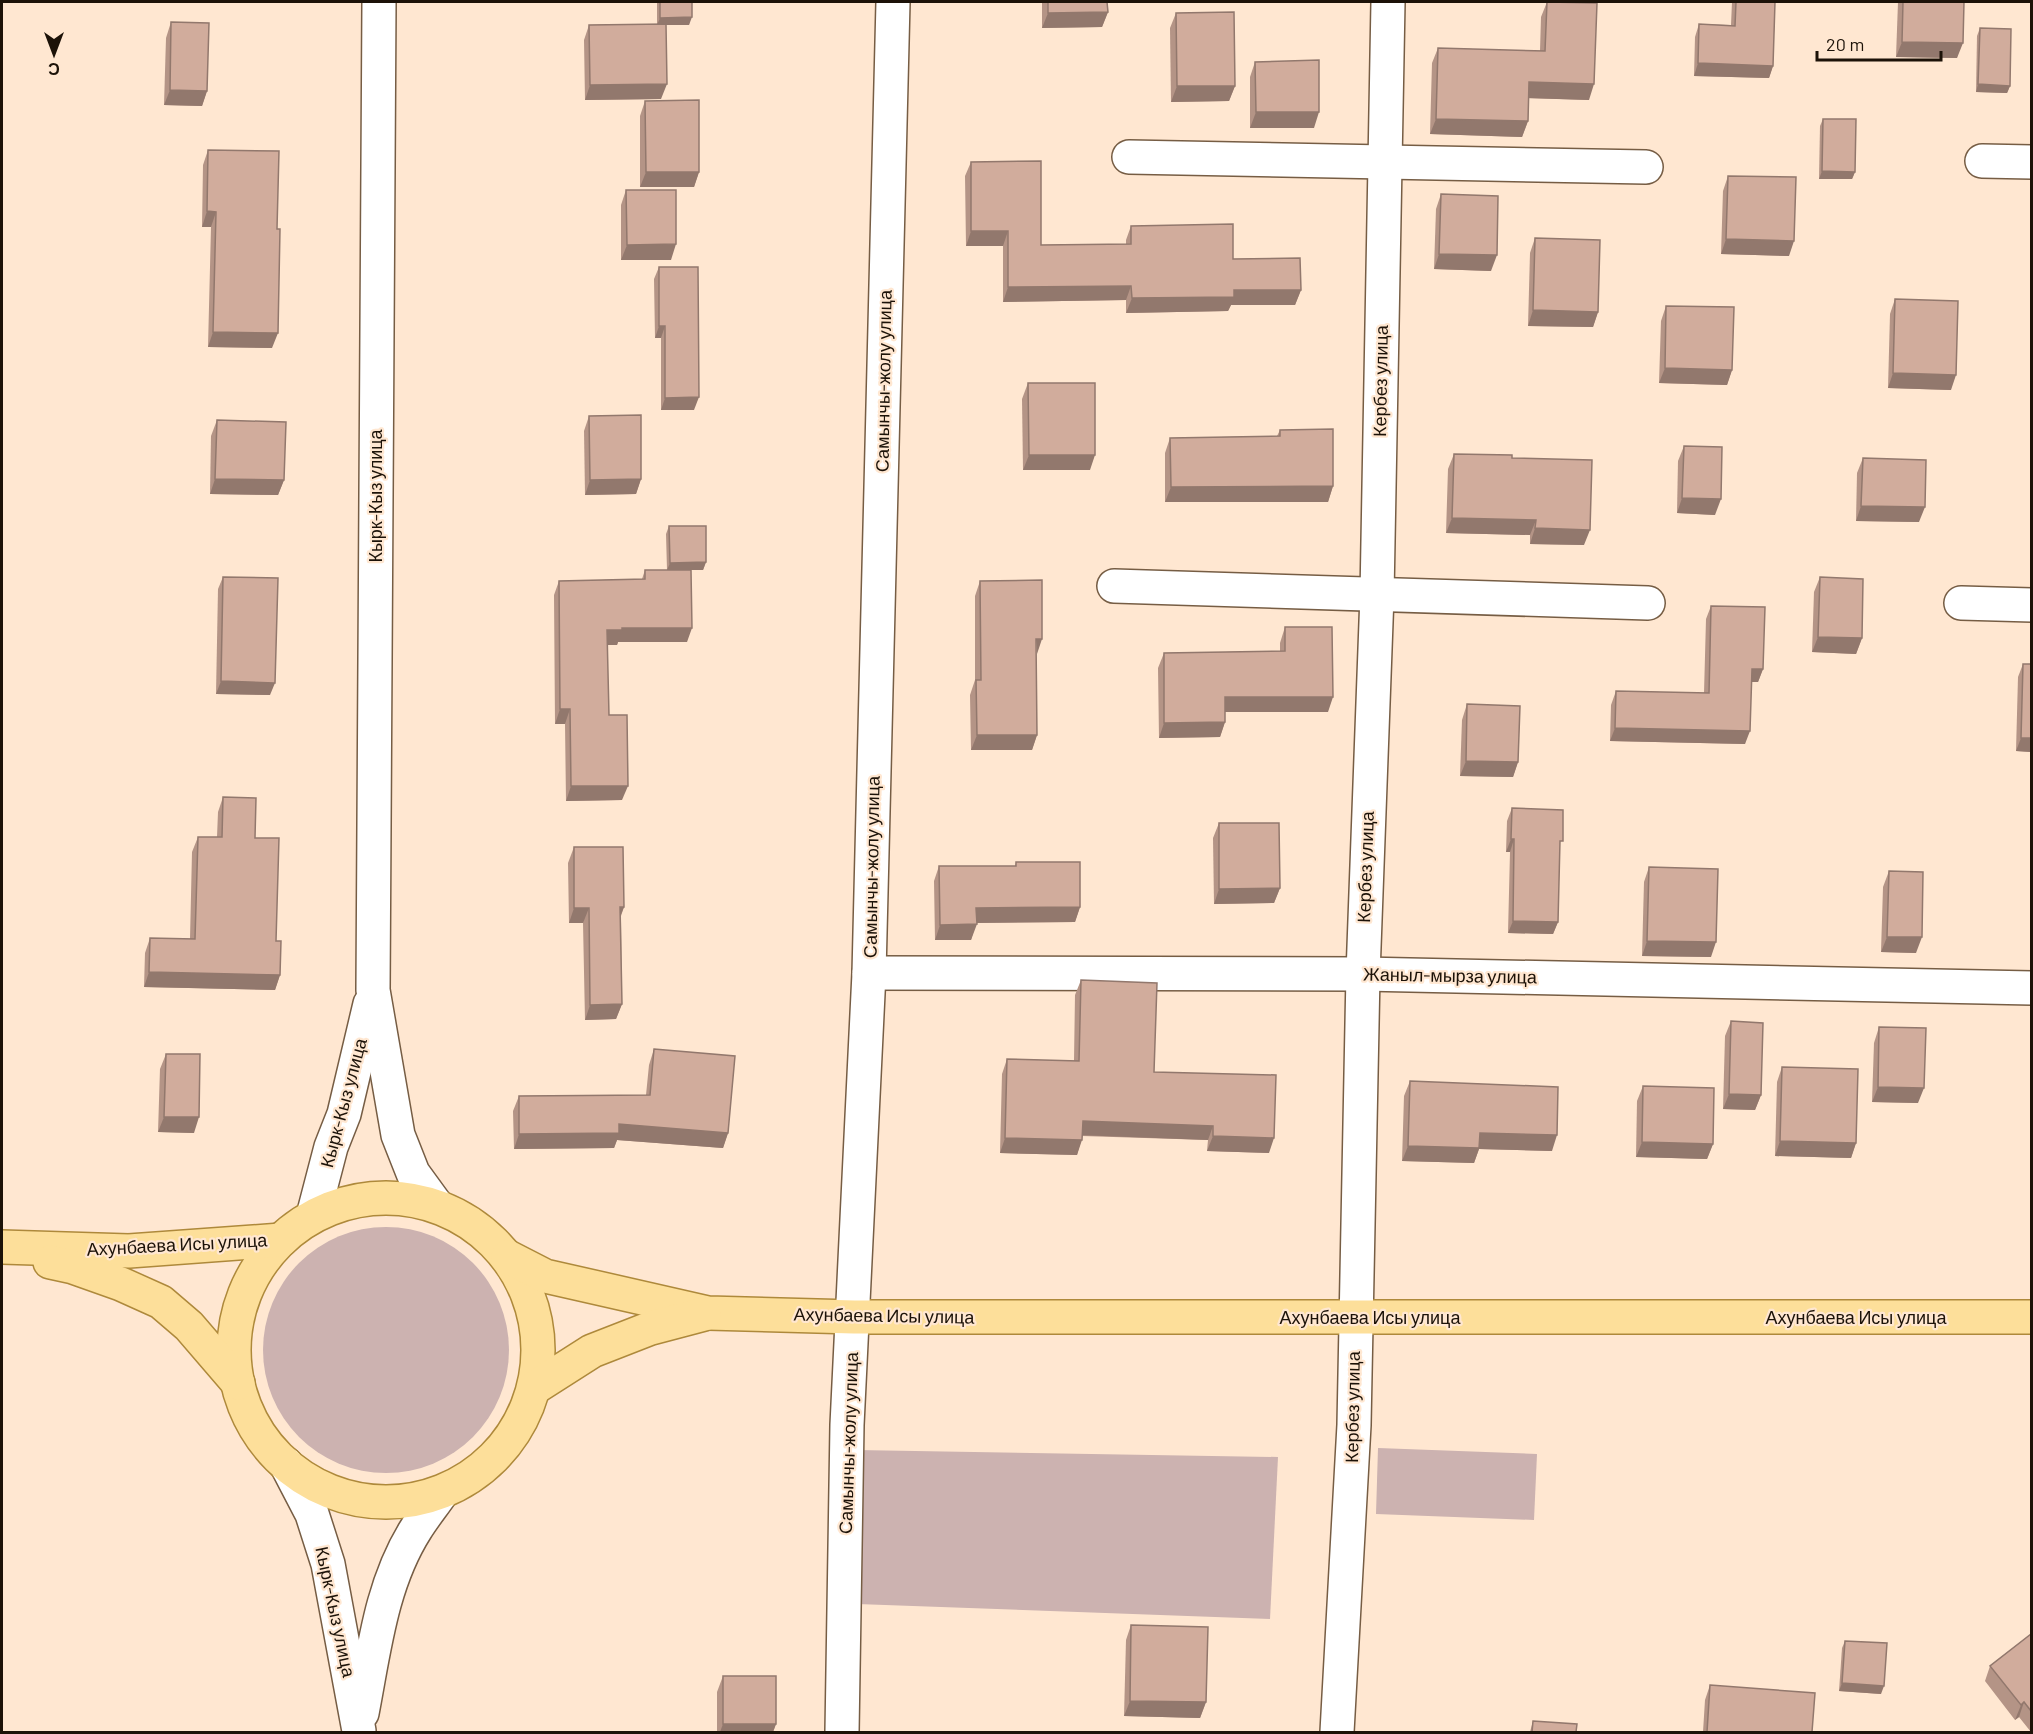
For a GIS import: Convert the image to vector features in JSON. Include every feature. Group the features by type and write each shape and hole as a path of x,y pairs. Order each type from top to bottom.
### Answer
{"main road":[{"path":"370,1199 415,1200 437,1206 457,1215 493,1241 508,1257 529,1296 536,1318 539,1341 534,1388 526,1411 515,1432 501,1451 464,1481 442,1491 396,1502 348,1497 326,1490 286,1464 255,1428 237,1383 234,1335 238,1311 256,1271 267,1254 281,1240 313,1216 332,1208 370,1199"},
{"name":"Ахунбаева Исы улица","path":"2,1247 129,1251 281,1240"},
{"name":"Ахунбаева Исы улица","path":"2,1252 73,1267 121,1284 161,1302 189,1326 237,1383"},
{"name":"Ахунбаева Исы улица","path":"508,1257 544,1276 708,1313 854,1317 2031,1317"},
{"name":"Ахунбаева Исы улица","path":"534,1388 592,1351 651,1328 708,1313"}],"street":[{"name":"Кырк-Кыз улица","path":"379,2 373,990 398,1135 413,1173 437,1206"},
{"name":"Самынчы-жолу улица","path":"842,1732 847,1425 869,972 893,2"},
{"name":"Кербез улица","path":"1337,1732 1354,1425 1362,974 1377,595 1388,2"},
{"path":"1129,157 1646,167"},
{"path":"1982,161 2031,162"},
{"path":"1114,586 1648,603"},
{"path":"1961,603 2031,605"},
{"name":"Жаныл-мырза улица","path":"869,972 1362,974 2031,988"},
{"name":"Кырк-Кыз улица","path":"313,1216 331,1147 344,1114 373,990"},
{"name":"Кырк-Кыз улица","path":"286,1464 312,1514 328,1564 359,1732"},
{"name":"Кырк-Кыз улица","path":"359,1732 382,1610 395,1570 415,1530 442,1491"}],"shaded area":[{"path":"386,1227 410,1230 433,1237 454,1248 473,1263 488,1282 499,1303 506,1326 509,1350 506,1374 499,1397 488,1418 473,1437 454,1452 433,1463 410,1470 386,1473 362,1470 339,1463 318,1452 299,1437 284,1418 273,1397 266,1374 263,1350 266,1326 273,1303 284,1282 299,1263 318,1248 339,1237 362,1230"},
{"path":"1378,1448 1537,1454 1534,1520 1376,1514"},
{"path":"856,1450 1278,1457 1270,1619 857,1604"}],"building":[{"path":"660,2 692,2 692,17 660,18"},
{"path":"1048,2 1107,2 1108,12 1048,13"},
{"path":"1547,2 1597,3 1594,84 1529,82 1528,121 1436,119 1438,48 1545,51"},
{"path":"1736,2 1775,2 1773,66 1698,63 1699,24 1735,26"},
{"path":"1903,2 1964,2 1963,43 1902,42"},
{"path":"1234,12 1235,86 1177,86 1176,13"},
{"path":"171,22 209,23 207,91 170,90"},
{"path":"666,24 667,84 590,85 589,25"},
{"path":"1980,28 2011,29 2010,86 1978,84"},
{"path":"1319,60 1319,112 1256,112 1255,62"},
{"path":"699,100 699,172 646,172 645,101"},
{"path":"1823,119 1856,119 1855,172 1822,171"},
{"path":"208,150 279,151 278,333 213,332 216,212 207,211"},
{"path":"1041,161 1041,245 1131,244 1131,226 1233,224 1233,259 1300,258 1301,290 1234,290 1234,297 1132,298 1131,286 1008,287 1008,231 971,231 971,162"},
{"path":"1728,176 1796,177 1794,241 1726,239"},
{"path":"626,190 676,190 676,244 627,245"},
{"path":"1441,194 1498,196 1497,255 1439,254"},
{"path":"1535,238 1600,240 1598,312 1533,310"},
{"path":"659,267 698,267 699,397 665,398 665,326 659,326"},
{"path":"1895,299 1958,301 1956,375 1893,373"},
{"path":"1666,306 1734,307 1732,370 1665,368"},
{"path":"1028,383 1095,383 1095,455 1029,455"},
{"path":"641,415 641,479 590,480 589,416"},
{"path":"217,420 286,422 284,480 215,479"},
{"path":"1333,429 1333,486 1171,487 1170,438 1280,436 1280,430"},
{"path":"1684,446 1722,447 1721,499 1682,498"},
{"path":"1454,454 1592,460 1590,530 1535,528 1536,520 1452,518"},
{"path":"1863,458 1926,460 1925,507 1861,506"},
{"path":"669,526 706,526 706,562 670,563"},
{"path":"645,570 691,570 692,628 607,630 609,715 627,715 628,786 571,786 570,709 560,709 559,581 645,579"},
{"path":"223,577 278,578 275,683 221,681"},
{"path":"1820,577 1863,579 1862,638 1818,637"},
{"path":"1042,580 1042,639 1036,639 1037,735 977,735 976,680 981,680 980,581"},
{"path":"1711,606 1765,607 1763,669 1752,669 1750,731 1615,728 1616,691 1709,693"},
{"path":"1285,627 1332,627 1333,697 1225,697 1225,722 1164,723 1164,653 1285,651"},
{"path":"2023,664 2031,664 2031,738 2021,738"},
{"path":"1467,704 1520,706 1518,762 1466,761"},
{"path":"223,797 256,798 255,838 279,838 276,941 281,941 280,975 149,972 150,938 195,939 198,837 222,837"},
{"path":"1512,808 1563,810 1558,922 1513,921"},
{"path":"1219,823 1279,823 1280,888 1219,889"},
{"path":"574,847 623,847 624,907 620,907 622,1004 590,1005 589,908 574,908"},
{"path":"1016,862 1080,862 1080,907 976,908 977,924 940,925 939,866 1016,866"},
{"path":"1649,867 1718,869 1716,942 1647,941"},
{"path":"1889,871 1923,872 1922,937 1887,937"},
{"path":"1081,980 1157,983 1154,1072 1276,1075 1274,1138 1213,1136 1213,1126 1083,1121 1082,1140 1005,1138 1007,1059 1079,1061"},
{"path":"1731,1021 1763,1023 1761,1095 1729,1094"},
{"path":"1879,1027 1926,1028 1924,1088 1878,1087"},
{"path":"654,1049 735,1056 728,1133 619,1124 619,1133 519,1134 519,1096 650,1095"},
{"path":"166,1054 200,1054 199,1117 164,1117"},
{"path":"1782,1067 1858,1069 1856,1143 1780,1141"},
{"path":"1410,1081 1558,1087 1557,1135 1480,1133 1479,1148 1408,1146"},
{"path":"1643,1086 1714,1088 1713,1144 1642,1142"},
{"path":"1131,1625 1208,1627 1206,1702 1130,1701"},
{"path":"2031,1634 2031,1711 2024,1702 2021,1705 1990,1666"},
{"path":"1845,1641 1887,1643 1884,1686 1842,1683"},
{"path":"723,1676 776,1676 776,1724 723,1724"},
{"path":"1710,1685 1815,1693 1812,1732 1707,1732"},
{"path":"1533,1721 1577,1724 1576,1732 1532,1732"}]}
